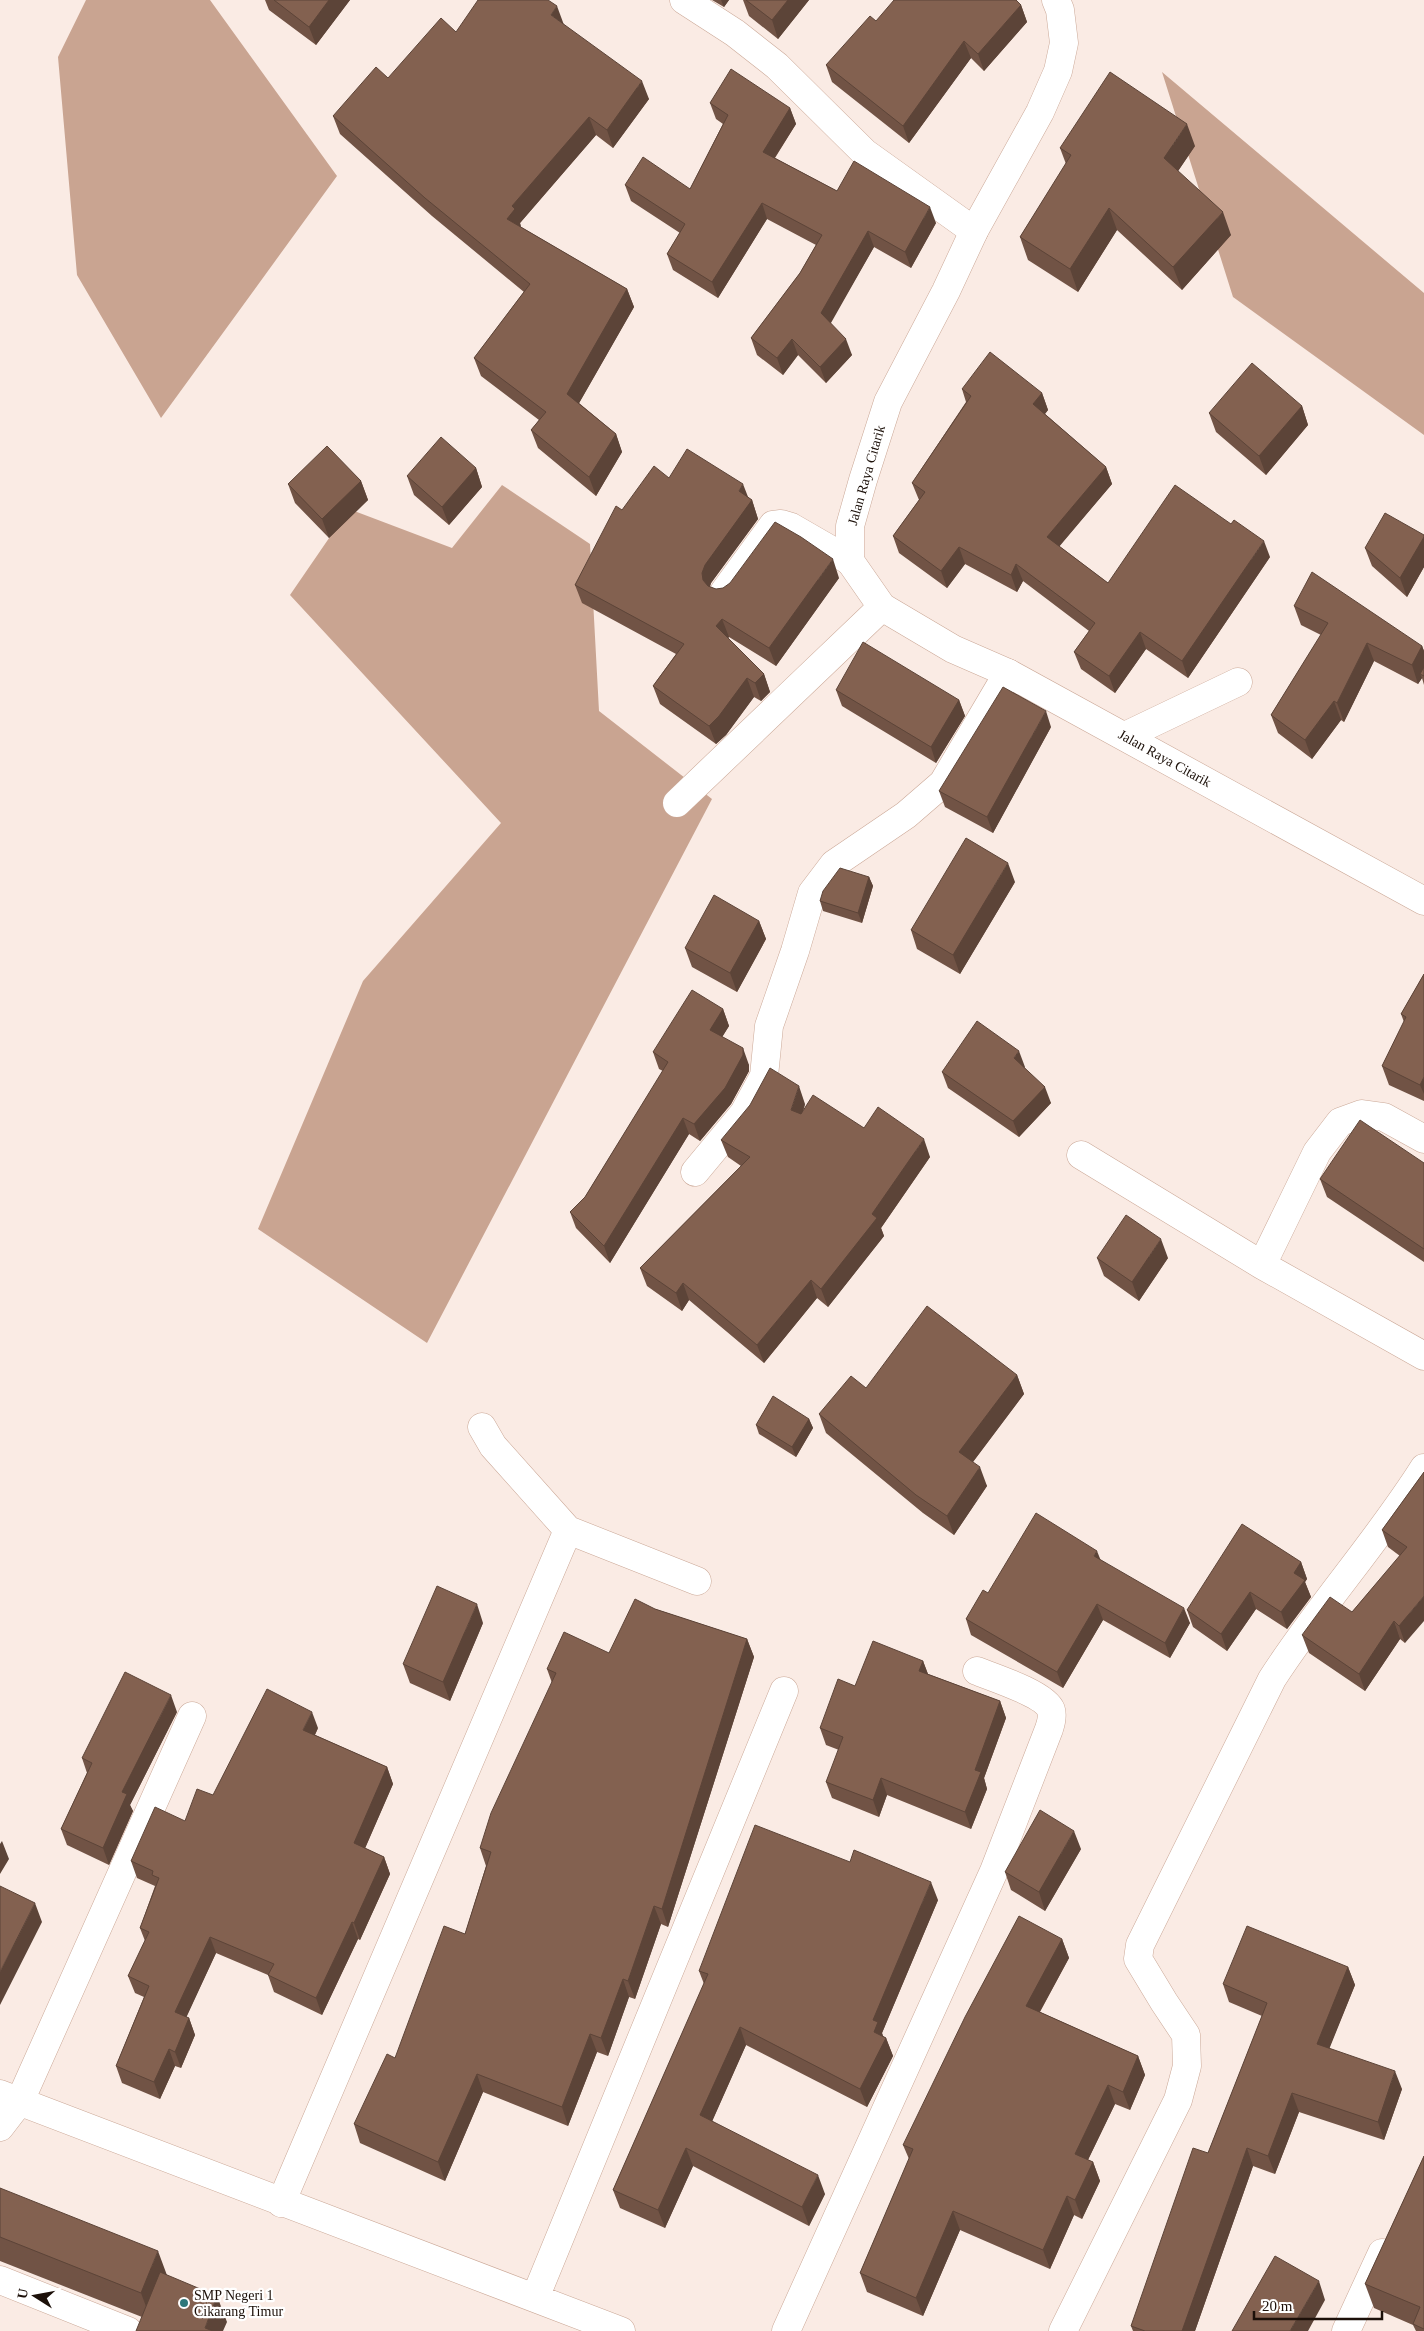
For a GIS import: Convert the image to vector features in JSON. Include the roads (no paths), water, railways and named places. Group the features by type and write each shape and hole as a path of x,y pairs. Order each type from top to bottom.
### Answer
{"street":[{"path":"684,0 735,33 777,66 865,153 974,231"},
{"name":"Jalan Raya Citarik","path":"1056,0 1060,10 1064,43 1058,71 1040,112 974,231 946,291 888,402 850,526 850,561 882,607 953,649 1008,673 1424,900"},
{"path":"724,592 773,524 791,527 850,561"},
{"path":"677,803 882,607"},
{"path":"695,1172 744,1113 764,1076 768,1026 795,952 812,892 834,864 906,815 943,783 1008,673"},
{"path":"1125,736 1238,682"},
{"path":"1262,1265 1318,1152 1340,1122 1362,1114 1384,1117 1424,1139"},
{"path":"1080,1155 1262,1265 1424,1356"},
{"path":"482,1427 493,1446 568,1530 697,1581"},
{"path":"1063,2331 1178,2100 1187,2066 1186,2035 1138,1959 1140,1946 1272,1679 1298,1639 1407,1496 1424,1468"},
{"path":"281,2202 568,1530"},
{"path":"786,2331 994,1870 1052,1719 1050,1708 1042,1701 1017,1687 977,1671"},
{"path":"535,2298 784,1691"},
{"path":"0,2127 10,2098 192,1716"},
{"path":"10,2098 621,2331"},
{"path":"1346,2331 1391,2233"},
{"path":"0,2280 128,2331"}],"place":[{"name":"SMP Negeri 1 Cikarang Timur","path":"184,2303"}]}
